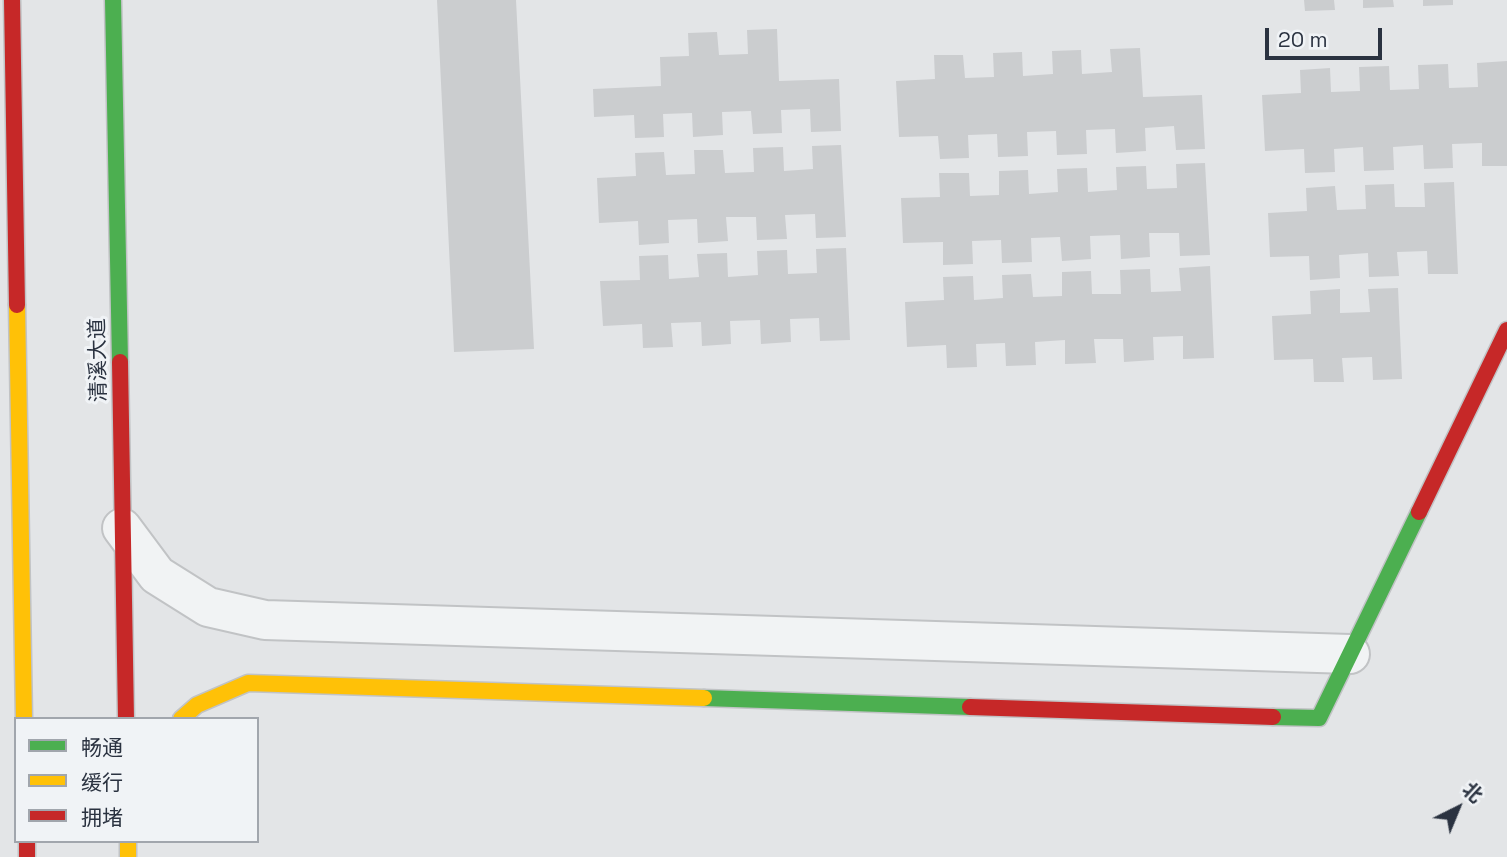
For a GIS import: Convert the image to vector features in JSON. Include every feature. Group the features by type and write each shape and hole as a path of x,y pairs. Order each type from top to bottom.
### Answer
{"street":[{"path":"12,0 24,717"},
{"name":"清溪大道","path":"113,0 126,717"},
{"path":"183,717 197,705 248,683 1319,718 1507,330"},
{"path":"122,528 157,575 208,607 265,620 1350,654"}],"building":[{"path":"437,0 516,0 534,349 454,352"},
{"path":"1304,0 1334,0 1335,10 1305,11"},
{"path":"1363,0 1393,0 1394,7 1363,8"},
{"path":"1423,0 1453,0 1453,5 1423,6"},
{"path":"777,29 779,81 839,79 841,131 811,132 810,109 781,110 782,133 753,134 751,111 722,112 723,135 693,137 692,113 663,114 664,137 635,138 634,115 594,117 593,89 661,86 660,57 689,56 688,33 717,32 719,55 748,54 747,30"},
{"path":"1140,48 1143,97 1202,95 1205,149 1176,150 1174,126 1145,128 1146,151 1116,153 1115,129 1086,130 1087,154 1057,155 1056,131 1027,132 1028,156 998,157 997,134 968,135 969,158 940,159 938,136 899,137 896,81 935,79 934,55 963,55 965,78 994,77 993,53 1022,52 1023,76 1053,74 1052,51 1081,50 1082,74 1112,72 1110,49"},
{"path":"1507,61 1507,166 1482,166 1482,143 1452,144 1453,168 1424,169 1423,145 1393,147 1394,170 1364,171 1363,147 1334,149 1335,172 1305,173 1304,149 1265,151 1262,95 1301,93 1300,70 1330,68 1331,92 1360,91 1359,67 1389,66 1390,90 1419,89 1418,65 1448,64 1449,88 1478,87 1477,63"},
{"path":"841,145 846,237 816,238 815,214 785,215 787,239 757,240 756,217 726,217 728,241 698,243 697,219 668,220 669,243 639,245 638,221 599,223 597,178 636,176 635,153 664,152 666,175 695,174 694,150 723,150 725,173 754,172 753,148 783,147 784,171 813,169 812,146"},
{"path":"1205,163 1210,255 1180,256 1179,233 1149,233 1150,257 1121,259 1120,235 1090,236 1091,259 1062,261 1060,237 1031,238 1032,262 1002,263 1001,240 972,241 973,264 943,265 943,242 903,243 901,198 940,197 939,173 969,173 970,196 999,195 999,171 1028,170 1029,194 1058,192 1057,169 1087,168 1088,192 1117,190 1116,167 1146,166 1147,189 1177,188 1176,164"},
{"path":"1454,182 1458,274 1428,274 1427,251 1397,252 1399,276 1369,277 1368,253 1339,255 1340,278 1310,280 1309,256 1270,257 1268,213 1307,211 1306,188 1335,186 1337,210 1366,209 1365,185 1394,184 1395,207 1425,207 1424,183"},
{"path":"846,248 850,340 820,341 819,318 790,319 791,342 761,344 760,320 730,321 731,344 702,346 701,322 671,323 673,347 643,348 642,324 603,326 600,281 640,280 639,256 668,255 669,279 699,277 697,254 727,253 728,277 758,275 757,251 787,250 788,274 817,273 816,249"},
{"path":"1210,266 1214,358 1183,359 1183,336 1153,337 1154,360 1124,362 1123,339 1094,339 1096,363 1065,364 1065,340 1035,342 1036,365 1006,366 1005,343 976,344 977,367 947,368 946,345 907,347 905,302 944,300 943,277 973,276 974,300 1003,298 1002,275 1031,274 1033,297 1062,296 1062,272 1091,271 1092,294 1121,294 1120,270 1150,269 1151,292 1181,291 1179,268"},
{"path":"1398,288 1402,379 1373,380 1372,357 1342,358 1344,382 1314,382 1313,359 1274,360 1272,316 1311,314 1310,291 1340,289 1340,313 1370,312 1368,289"}],"traffic: fast":[{"path":"113,0 120,362"},
{"path":"1273,717 1319,718 1419,512"},
{"path":"704,698 970,707"}],"traffic: slow":[{"path":"17,305 24,717"},
{"path":"183,717 197,705 248,683 704,698"},
{"path":"128,843 128,857"}],"traffic: jam":[{"path":"12,0 17,305"},
{"path":"1419,512 1507,330"},
{"path":"120,362 126,717"},
{"path":"970,707 1273,717"},
{"path":"27,843 27,857"}]}
